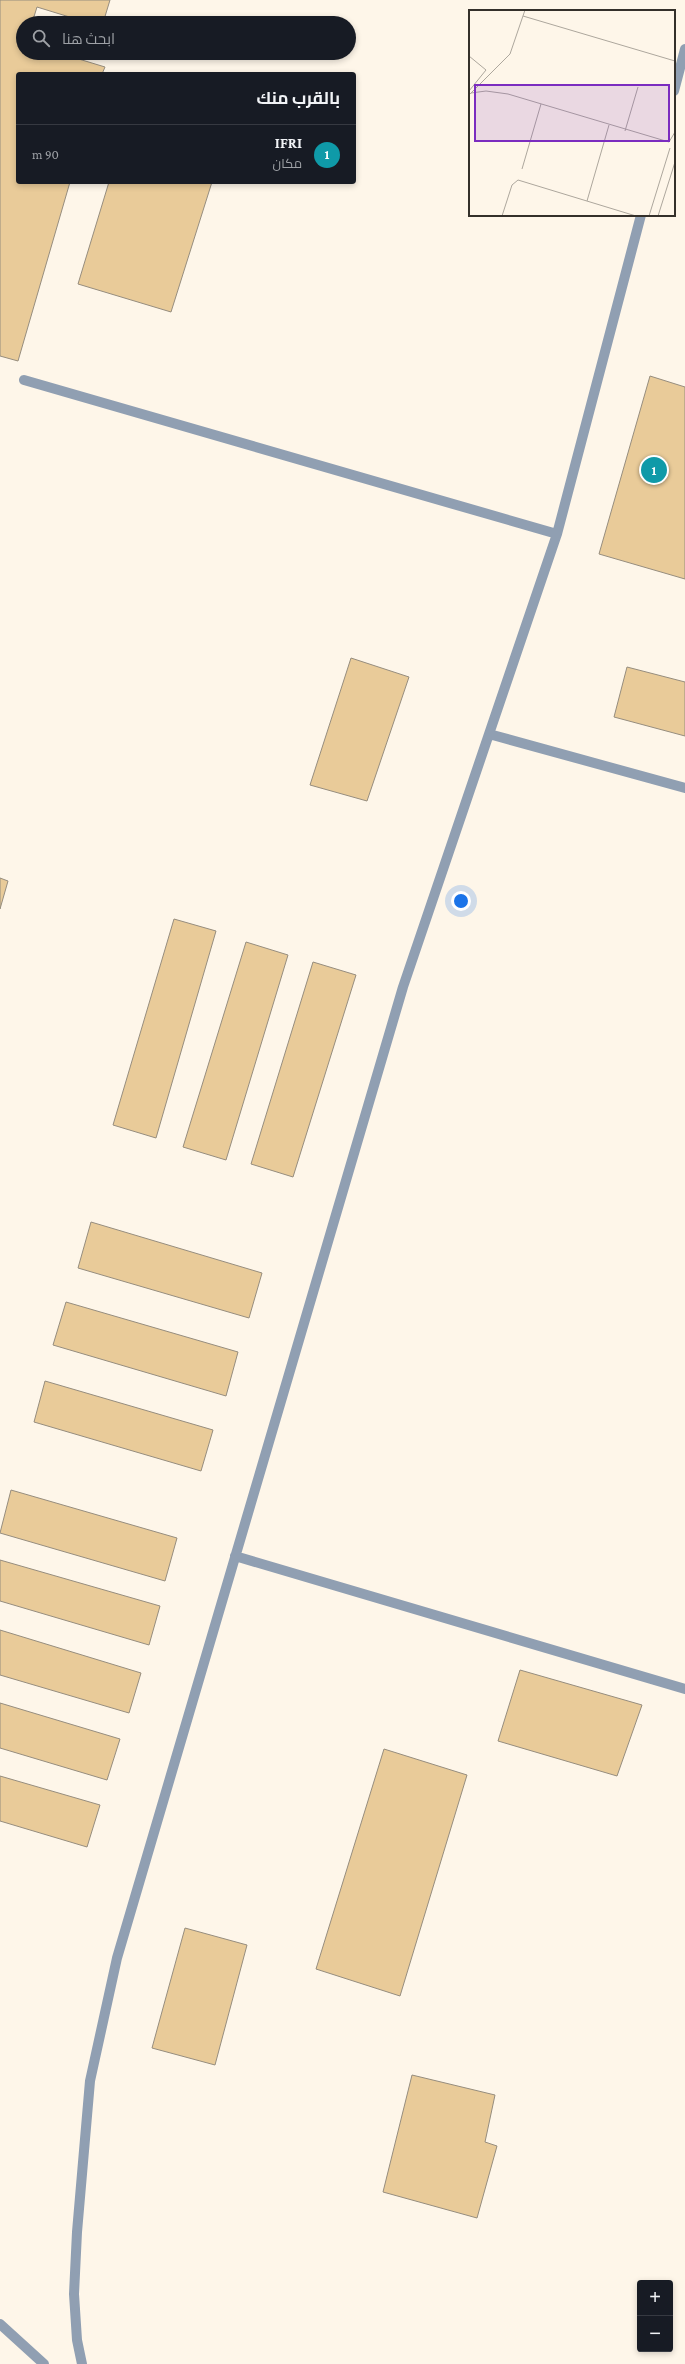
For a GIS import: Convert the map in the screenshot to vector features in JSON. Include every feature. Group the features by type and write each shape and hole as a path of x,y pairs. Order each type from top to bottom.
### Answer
{"lane":[{"path":"675,87 685,49"},
{"path":"82,2364 77,2340 74,2294 77,2232 90,2081 117,1958 403,987 557,534 641,216"},
{"path":"24,380 557,534"},
{"path":"489,734 685,788"},
{"path":"236,1556 685,1689"},
{"path":"0,2324 44,2364"}],"building":[{"path":"0,0 110,0 105,16 66,16 37,7 34,16 16,16 16,60 82,60 105,67 103,72 16,72 16,184 69,184 18,361 0,356"},
{"path":"108,184 211,184 171,312 78,284"},
{"path":"650,376 685,387 685,579 599,554"},
{"path":"351,658 409,677 367,801 310,785"},
{"path":"627,667 685,682 685,736 614,717"},
{"path":"0,878 8,881 0,909"},
{"path":"174,919 216,931 156,1138 113,1125"},
{"path":"246,942 288,955 226,1160 183,1147"},
{"path":"313,962 356,975 293,1177 251,1164"},
{"path":"91,1222 262,1273 249,1318 78,1268"},
{"path":"66,1302 238,1352 226,1396 53,1345"},
{"path":"45,1381 213,1430 201,1471 34,1422"},
{"path":"11,1490 177,1538 165,1581 0,1533"},
{"path":"0,1560 160,1606 149,1645 0,1601"},
{"path":"0,1630 141,1673 129,1713 0,1675"},
{"path":"520,1670 642,1705 617,1776 498,1741"},
{"path":"0,1703 120,1739 107,1780 0,1748"},
{"path":"384,1749 467,1775 400,1996 316,1969"},
{"path":"0,1776 100,1805 87,1847 0,1821"},
{"path":"185,1928 247,1945 215,2065 152,2048"},
{"path":"412,2075 495,2095 485,2142 497,2146 477,2218 383,2192"}],"place":[{"name":"IFRI","path":"654,470"}]}
